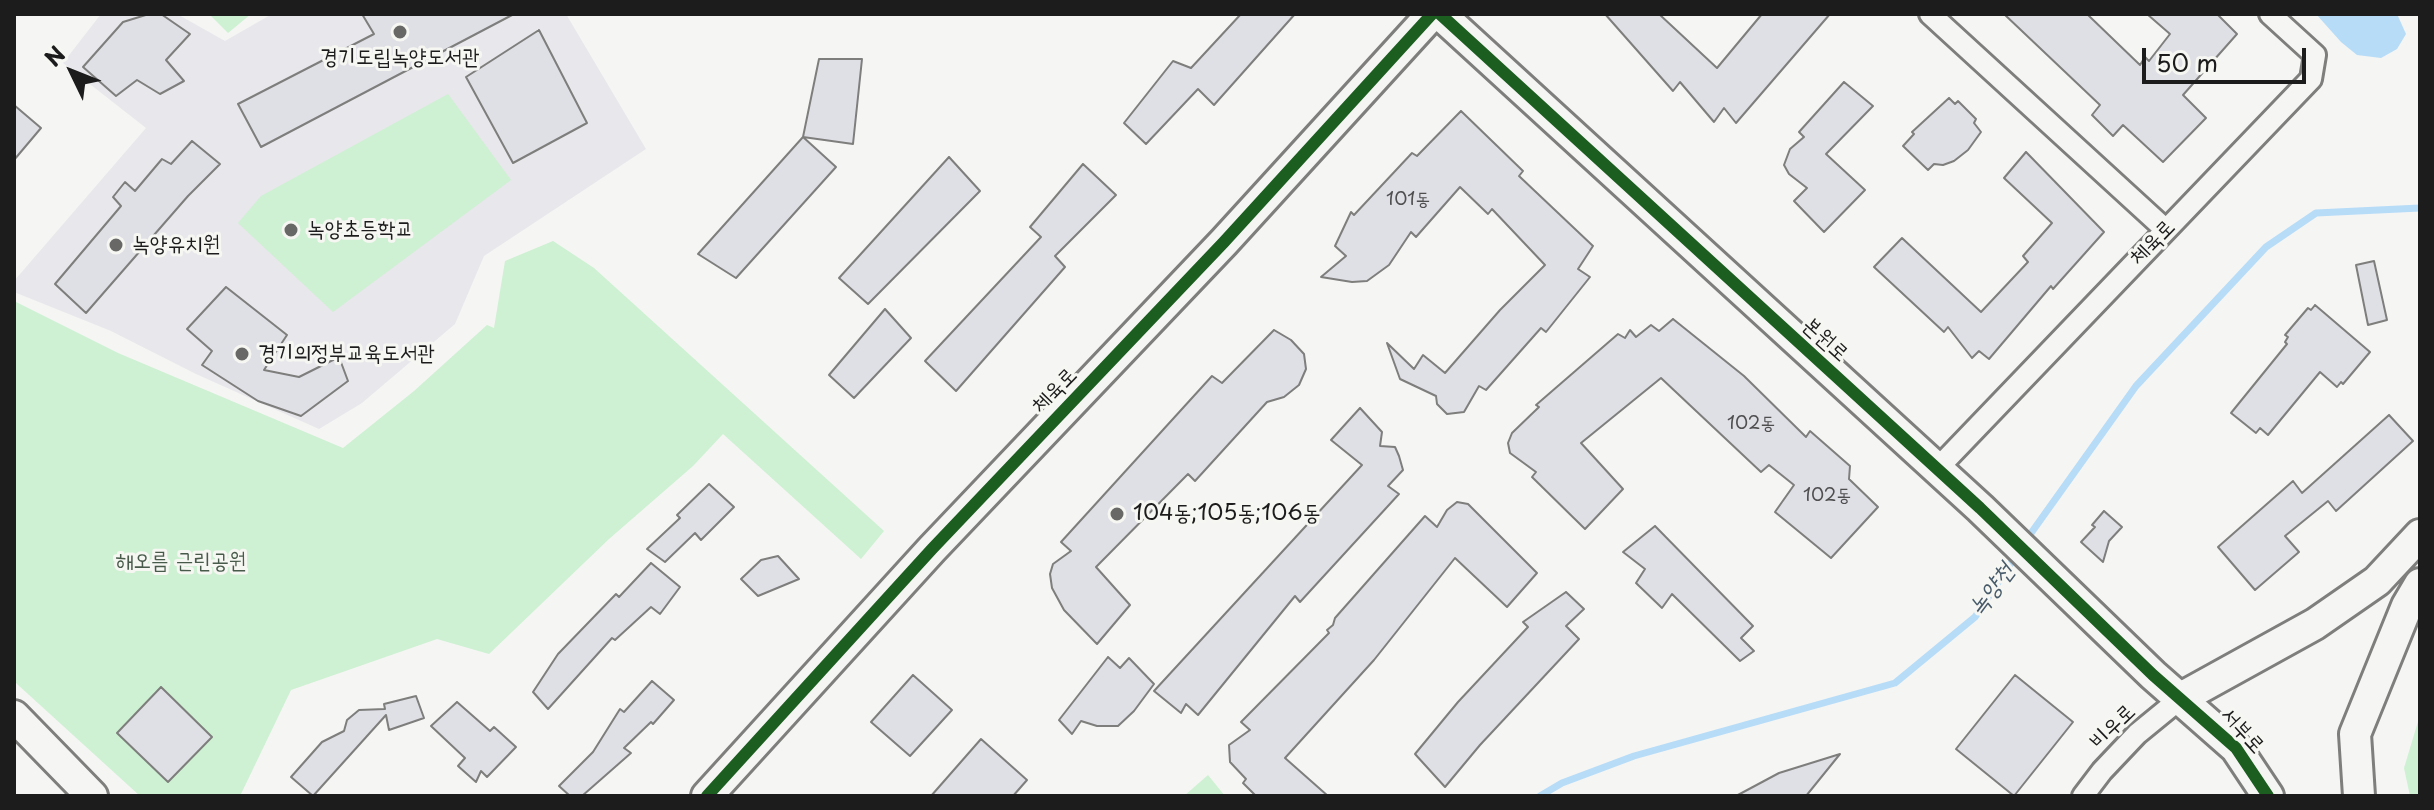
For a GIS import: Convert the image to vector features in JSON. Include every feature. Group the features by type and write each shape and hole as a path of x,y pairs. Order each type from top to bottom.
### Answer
{"street":[{"name":"체육로","path":"707,796 932,549 1224,242 1432,14"},
{"name":"본원로","path":"1440,14 1980,508 2153,675 2181,698"},
{"path":"1930,14 2166,230"},
{"name":"체육로","path":"1937,469 2311,79 2315,55 2270,14"},
{"name":"서부로","path":"2268,796 2236,748 2181,698 2315,624 2377,581 2420,535"},
{"path":"2359,796 2355,734 2407,606 2420,584"},
{"name":"비우로","path":"2083,796 2137,734 2181,698"},
{"path":"14,716 92,796"}],"shaded area":[{"name":"녹양초등학교","path":"101,14 177,14 225,41 272,14 566,14 646,149 484,256 455,324 362,403 319,429 196,374 111,331 14,292 14,281 146,128 63,63"}],"green space":[{"path":"209,14 251,14 228,33"},
{"path":"448,94 511,180 333,312 238,223 261,196"},
{"name":"해오름 근린공원","path":"553,241 594,268 884,531 861,559 723,434 693,466 609,539 489,654 437,639 291,690 240,796 140,796 17,684 14,680 14,301 118,353 343,448 414,391 487,325 494,328 505,261"},
{"path":"2420,715 2420,796 2410,796 2404,768"},
{"path":"1208,775 1225,796 1184,796"}],"water":[{"path":"2316,14 2397,14 2406,34 2397,49 2381,58 2357,55"}],"building":[{"path":"149,14 161,14 190,34 166,60 184,81 160,94 137,80 116,96 83,67 123,22"},
{"path":"362,14 514,14 261,147 238,104 374,34"},
{"path":"1241,14 1295,14 1214,105 1198,89 1146,144 1124,123 1173,61 1191,68"},
{"path":"1605,14 1659,14 1717,68 1762,14 1830,14 1736,123 1724,108 1714,122 1680,82 1673,91"},
{"path":"2004,14 2087,14 2140,65 2145,57 2149,61 2170,34 2147,14 2217,14 2237,34 2183,95 2206,118 2163,162 2123,125 2113,136 2092,115 2100,105"},
{"path":"539,30 587,123 513,163 466,77"},
{"path":"819,59 862,59 853,144 803,137"},
{"path":"1844,82 1873,106 1826,154 1865,190 1824,232 1794,201 1807,188 1789,174 1784,165 1790,149 1804,137 1799,132"},
{"path":"1949,98 1955,104 1958,101 1976,119 1974,123 1981,132 1968,150 1954,161 1934,164 1928,170 1903,146 1914,134 1912,132"},
{"path":"14,105 41,128 14,160"},
{"path":"1461,111 1523,171 1519,176 1593,246 1578,269 1590,277 1546,332 1541,328 1486,390 1479,386 1464,412 1447,414 1437,404 1436,396 1400,379 1387,343 1414,369 1423,355 1445,373 1500,310 1545,265 1492,209 1488,214 1460,187 1416,237 1411,232 1389,265 1367,281 1321,277 1346,256 1335,246 1351,212 1354,215 1412,153 1417,156"},
{"path":"803,137 836,167 736,278 698,254"},
{"name":"녹양유치원","path":"192,141 220,164 86,313 55,284 121,206 113,197 125,182 135,191 162,159 171,164"},
{"path":"2026,152 2104,232 2053,289 2051,286 1989,359 1979,351 1972,358 1948,327 1944,332 1874,267 1902,238 1981,312 2028,262 2023,256 2052,223 2004,178"},
{"path":"949,157 980,191 868,304 839,278"},
{"path":"1083,164 1116,195 1055,256 1065,267 956,391 925,361 1041,237 1030,227"},
{"path":"2374,261 2387,320 2368,325 2356,265"},
{"name":"경기의정부교육도서관","path":"226,287 287,335 264,370 299,377 339,357 348,381 301,416 258,401 202,365 212,351 187,329"},
{"path":"2315,305 2370,352 2337,387 2320,372 2268,435 2260,428 2256,433 2231,413 2287,344 2288,337 2285,335 2308,308 2311,310"},
{"path":"885,309 911,338 854,398 829,375"},
{"path":"1673,319 1744,376 1806,437 1810,431 1850,466 1849,479 1878,507 1831,558 1775,512 1794,485 1769,465 1761,472 1661,378 1581,443 1623,489 1585,529 1532,477 1536,472 1510,453 1508,443 1512,433 1539,407 1536,405 1618,334 1625,338 1630,330 1636,337 1651,325 1659,331"},
{"name":"104동;105동;106동","path":"1274,330 1291,340 1304,354 1306,369 1299,385 1284,397 1267,402 1195,481 1188,474 1096,567 1130,605 1097,644 1064,610 1052,588 1050,574 1053,564 1071,551 1061,542 1212,376 1222,383"},
{"path":"1360,408 1382,432 1380,446 1395,447 1403,470 1388,486 1399,494 1300,602 1295,596 1198,715 1186,704 1181,713 1154,691 1362,465 1331,440"},
{"path":"2389,415 2413,441 2336,511 2328,501 2285,536 2299,552 2255,590 2218,547 2293,481 2302,493"},
{"path":"709,484 734,507 701,540 695,533 665,562 647,549 680,518 677,515"},
{"path":"1457,502 1468,504 1537,573 1507,607 1455,558 1374,660 1285,758 1328,796 1256,796 1243,783 1246,779 1230,762 1229,745 1250,730 1241,722 1329,633 1327,630 1335,618 1425,516 1437,527 1447,510"},
{"path":"2104,511 2122,527 2109,541 2103,562 2081,542"},
{"path":"1655,526 1753,626 1741,638 1754,651 1740,661 1672,594 1662,608 1636,583 1645,569 1623,552"},
{"path":"778,556 799,579 758,596 741,579 761,560"},
{"path":"651,563 680,587 660,614 651,607 615,640 612,638 548,709 533,692 558,654"},
{"path":"1566,592 1584,609 1566,626 1579,639 1445,787 1415,754 1458,702 1528,627 1523,622"},
{"path":"1108,657 1120,668 1129,658 1154,684 1118,726 1097,726 1081,721 1072,734 1059,720"},
{"path":"913,675 952,710 910,756 871,722"},
{"path":"2015,675 2073,722 2014,796 1956,749"},
{"path":"652,681 674,700 653,724 651,722 624,748 631,753 582,796 570,796 559,786 593,752 620,709 624,712"},
{"path":"161,687 212,737 168,782 117,733"},
{"path":"416,696 424,718 389,730 386,715 313,796 291,777 322,742 344,731 347,720 359,710 385,709 384,704"},
{"path":"457,702 490,731 494,727 516,747 487,777 481,771 476,782 458,766 465,758 431,726"},
{"path":"981,739 1027,780 1013,796 931,796"},
{"path":"1840,754 1806,796 1736,796 1779,773"}],"waterway":[{"name":"녹양천","path":"2024,543 2136,386 2266,247 2316,213 2420,208"},
{"name":"녹양천","path":"1540,796 1562,783 1634,756 1895,683 1975,617 2017,554"}],"cycle path":[{"path":"707,796 932,549 1224,242 1432,14"},
{"path":"1440,14 1980,508 2153,675 2236,748 2268,796"}],"place":[{"name":"경기도립녹양도서관","path":"400,32"},
{"name":"녹양초등학교","path":"291,230"},
{"name":"녹양유치원","path":"116,245"},
{"name":"경기의정부교육도서관","path":"242,354"},
{"name":"104동;105동;106동","path":"1117,514"}]}
